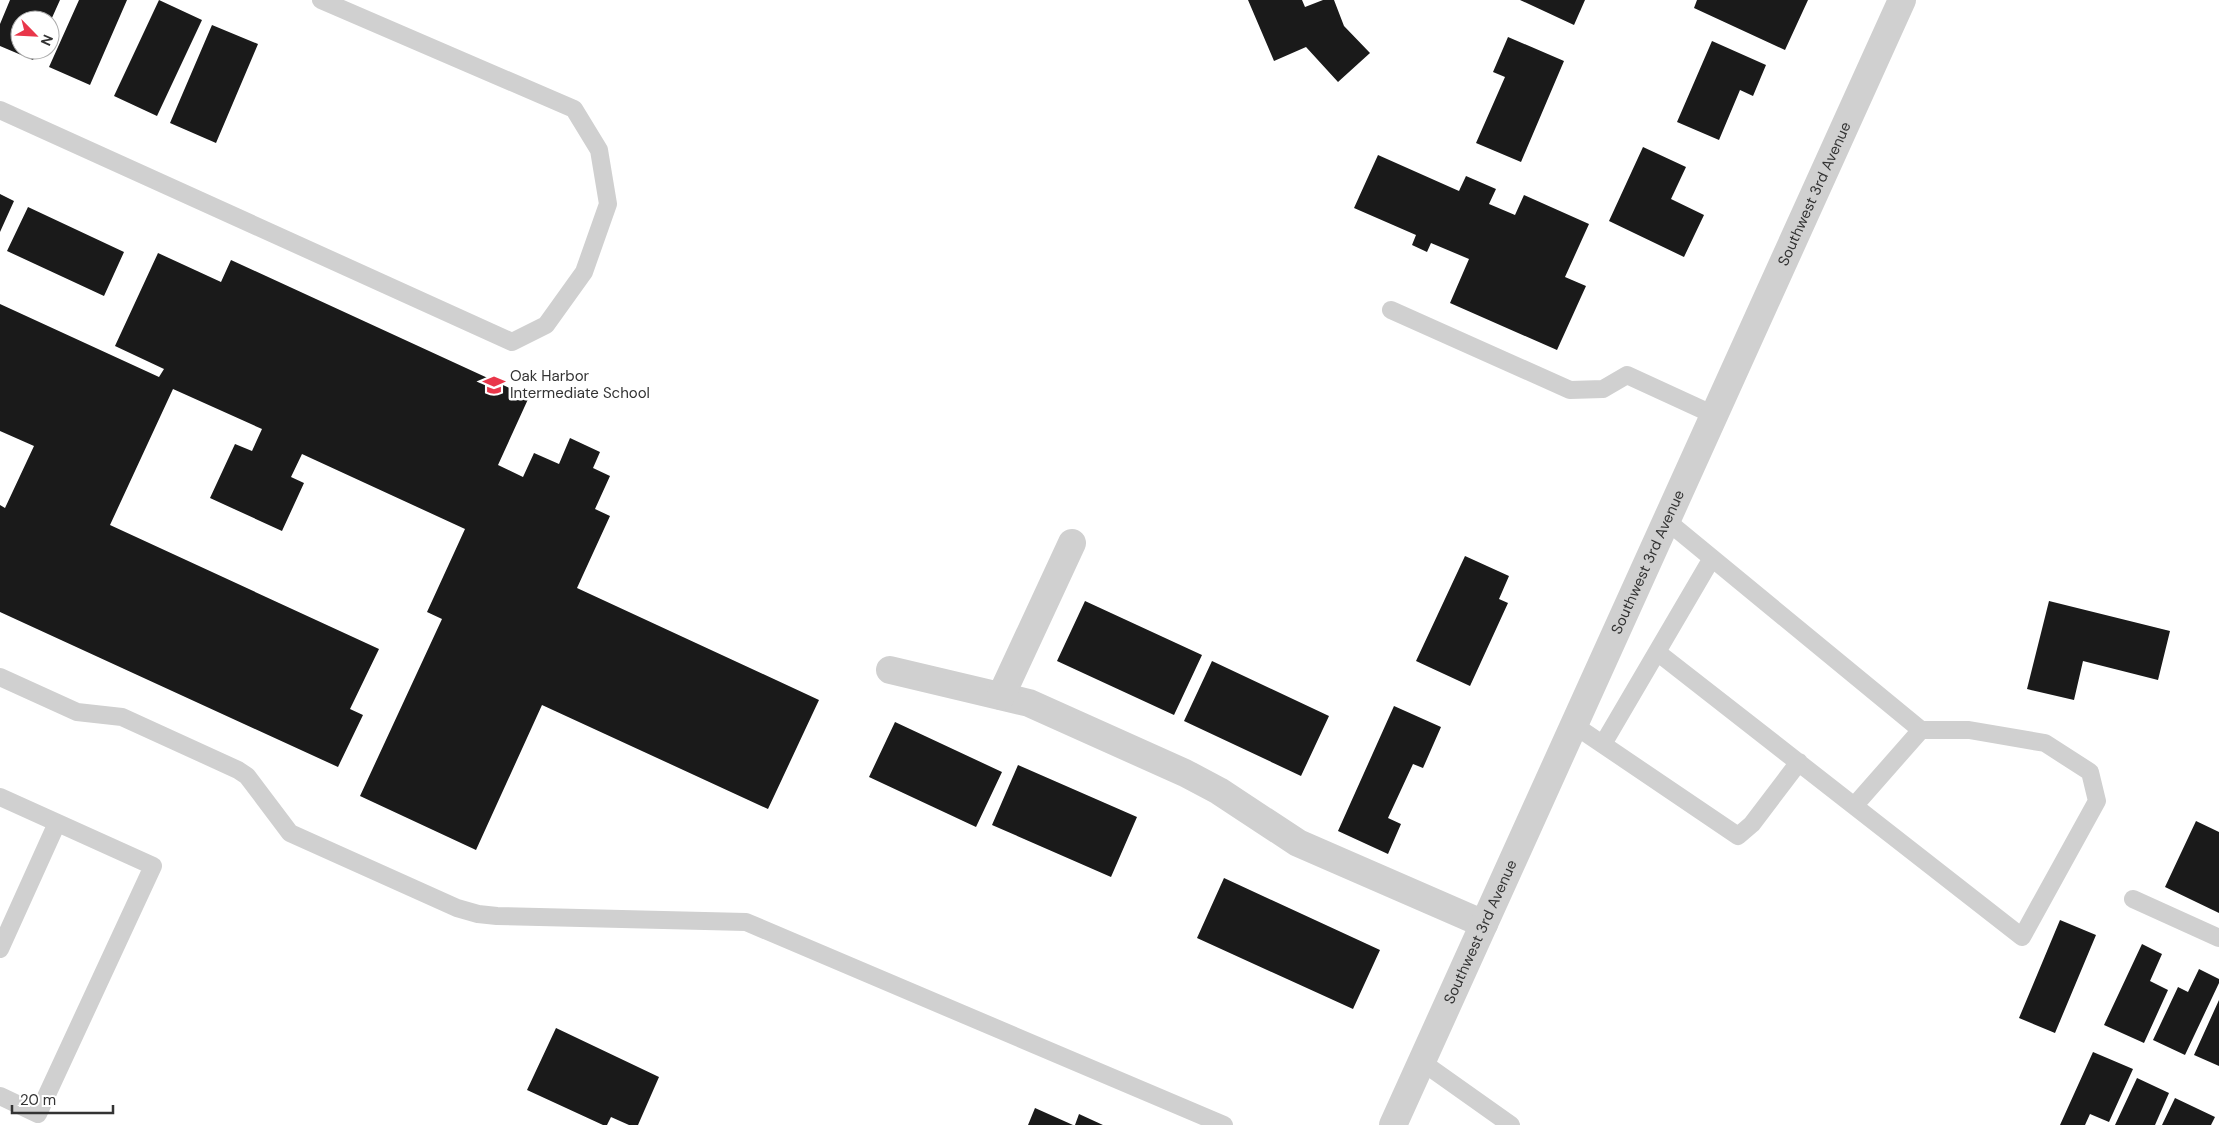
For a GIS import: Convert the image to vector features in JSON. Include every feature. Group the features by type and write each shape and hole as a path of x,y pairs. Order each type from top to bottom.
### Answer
{"street":[{"name":"Southwest 3rd Avenue","path":"1393,1125 1902,0"},
{"path":"1001,696 1072,543"},
{"path":"890,670 1029,703 1185,773 1219,791 1298,843 1484,924"}],"lane":[{"path":"0,110 512,342 546,326 584,272 608,204 599,150 574,109 322,0"},
{"path":"1391,310 1570,390 1603,389 1627,375 1714,415"},
{"path":"1657,652 2022,936 2097,801 2090,772 2045,743 1969,730 1921,730 1667,520"},
{"path":"1602,744 1712,558"},
{"path":"0,677 78,712 122,717 238,770 247,776 290,832 457,908 478,914 497,916 746,922 1224,1125"},
{"path":"1574,725 1738,836 1752,824 1799,762"},
{"path":"1855,805 1921,730"},
{"path":"0,797 153,866 38,1114 0,1096"},
{"path":"0,949 57,823"},
{"path":"2133,899 2219,938"},
{"path":"1422,1062 1511,1125"}],"building":[{"path":"10,0 60,0 56,10 10,10 10,50 0,46 0,24"},
{"path":"79,0 127,0 90,85 49,67 52,60 60,60 60,42"},
{"path":"159,0 202,20 157,116 114,96"},
{"path":"1248,0 1302,0 1305,7 1323,0 1334,0 1344,26 1370,53 1338,82 1306,47 1274,61"},
{"path":"1520,0 1585,0 1574,25"},
{"path":"1697,0 1808,0 1785,50 1694,8"},
{"path":"212,25 258,44 216,143 170,123"},
{"path":"1508,37 1564,61 1521,162 1476,143 1505,77 1493,72"},
{"path":"1712,41 1766,65 1753,96 1740,90 1719,140 1677,122"},
{"path":"1643,147 1686,167 1671,199 1704,215 1684,257 1609,221"},
{"path":"1378,155 1459,191 1466,176 1496,189 1489,204 1515,215 1524,195 1589,224 1565,277 1586,286 1557,350 1450,303 1469,259 1431,243 1427,252 1412,245 1416,235 1354,208"},
{"path":"0,194 14,201 0,232"},
{"path":"28,207 124,252 104,296 7,251"},
{"path":"158,253 221,282 231,260 529,397 498,465 523,477 534,453 559,464 570,438 600,452 593,468 610,476 595,509 610,516 577,588 819,700 768,809 542,705 476,850 360,796 442,619 427,612 465,529 302,454 291,477 304,483 282,531 210,498 235,444 252,451 262,429 173,389 110,525 379,649 350,709 363,715 338,767 0,612 0,505 5,508 34,446 0,431 0,304 159,377 164,369 115,346"},
{"path":"1465,556 1509,576 1499,599 1508,603 1470,686 1416,661"},
{"path":"1085,601 1202,655 1174,715 1057,661"},
{"path":"2049,601 2170,631 2158,680 2083,661 2074,700 2027,689"},
{"path":"1212,661 1329,716 1301,776 1184,721"},
{"path":"1394,706 1441,727 1423,768 1413,764 1388,818 1401,824 1388,854 1338,831"},
{"path":"895,722 1002,772 976,827 869,777"},
{"path":"1018,765 1137,817 1111,877 992,825"},
{"path":"2196,821 2219,832 2219,913 2165,887"},
{"path":"1224,878 1380,950 1353,1009 1197,938"},
{"path":"2060,920 2096,935 2055,1033 2019,1018"},
{"path":"2142,944 2162,954 2150,981 2168,990 2144,1043 2104,1025"},
{"path":"2199,969 2219,979 2219,983 2185,1055 2153,1040 2178,987 2188,992"},
{"path":"2219,1000 2219,1066 2194,1055"},
{"path":"556,1028 659,1077 638,1125 629,1125 611,1117 607,1125 603,1125 527,1090"},
{"path":"2093,1052 2133,1069 2109,1122 2090,1114 2085,1125 2060,1125"},
{"path":"2137,1078 2169,1093 2155,1125 2115,1125"},
{"path":"2175,1098 2215,1117 2211,1125 2162,1125"},
{"path":"1035,1108 1073,1125 1028,1125"},
{"path":"1079,1114 1103,1125 1075,1125"}],"place":[{"name":"Oak Harbor Intermediate School","path":"494,385"}]}
